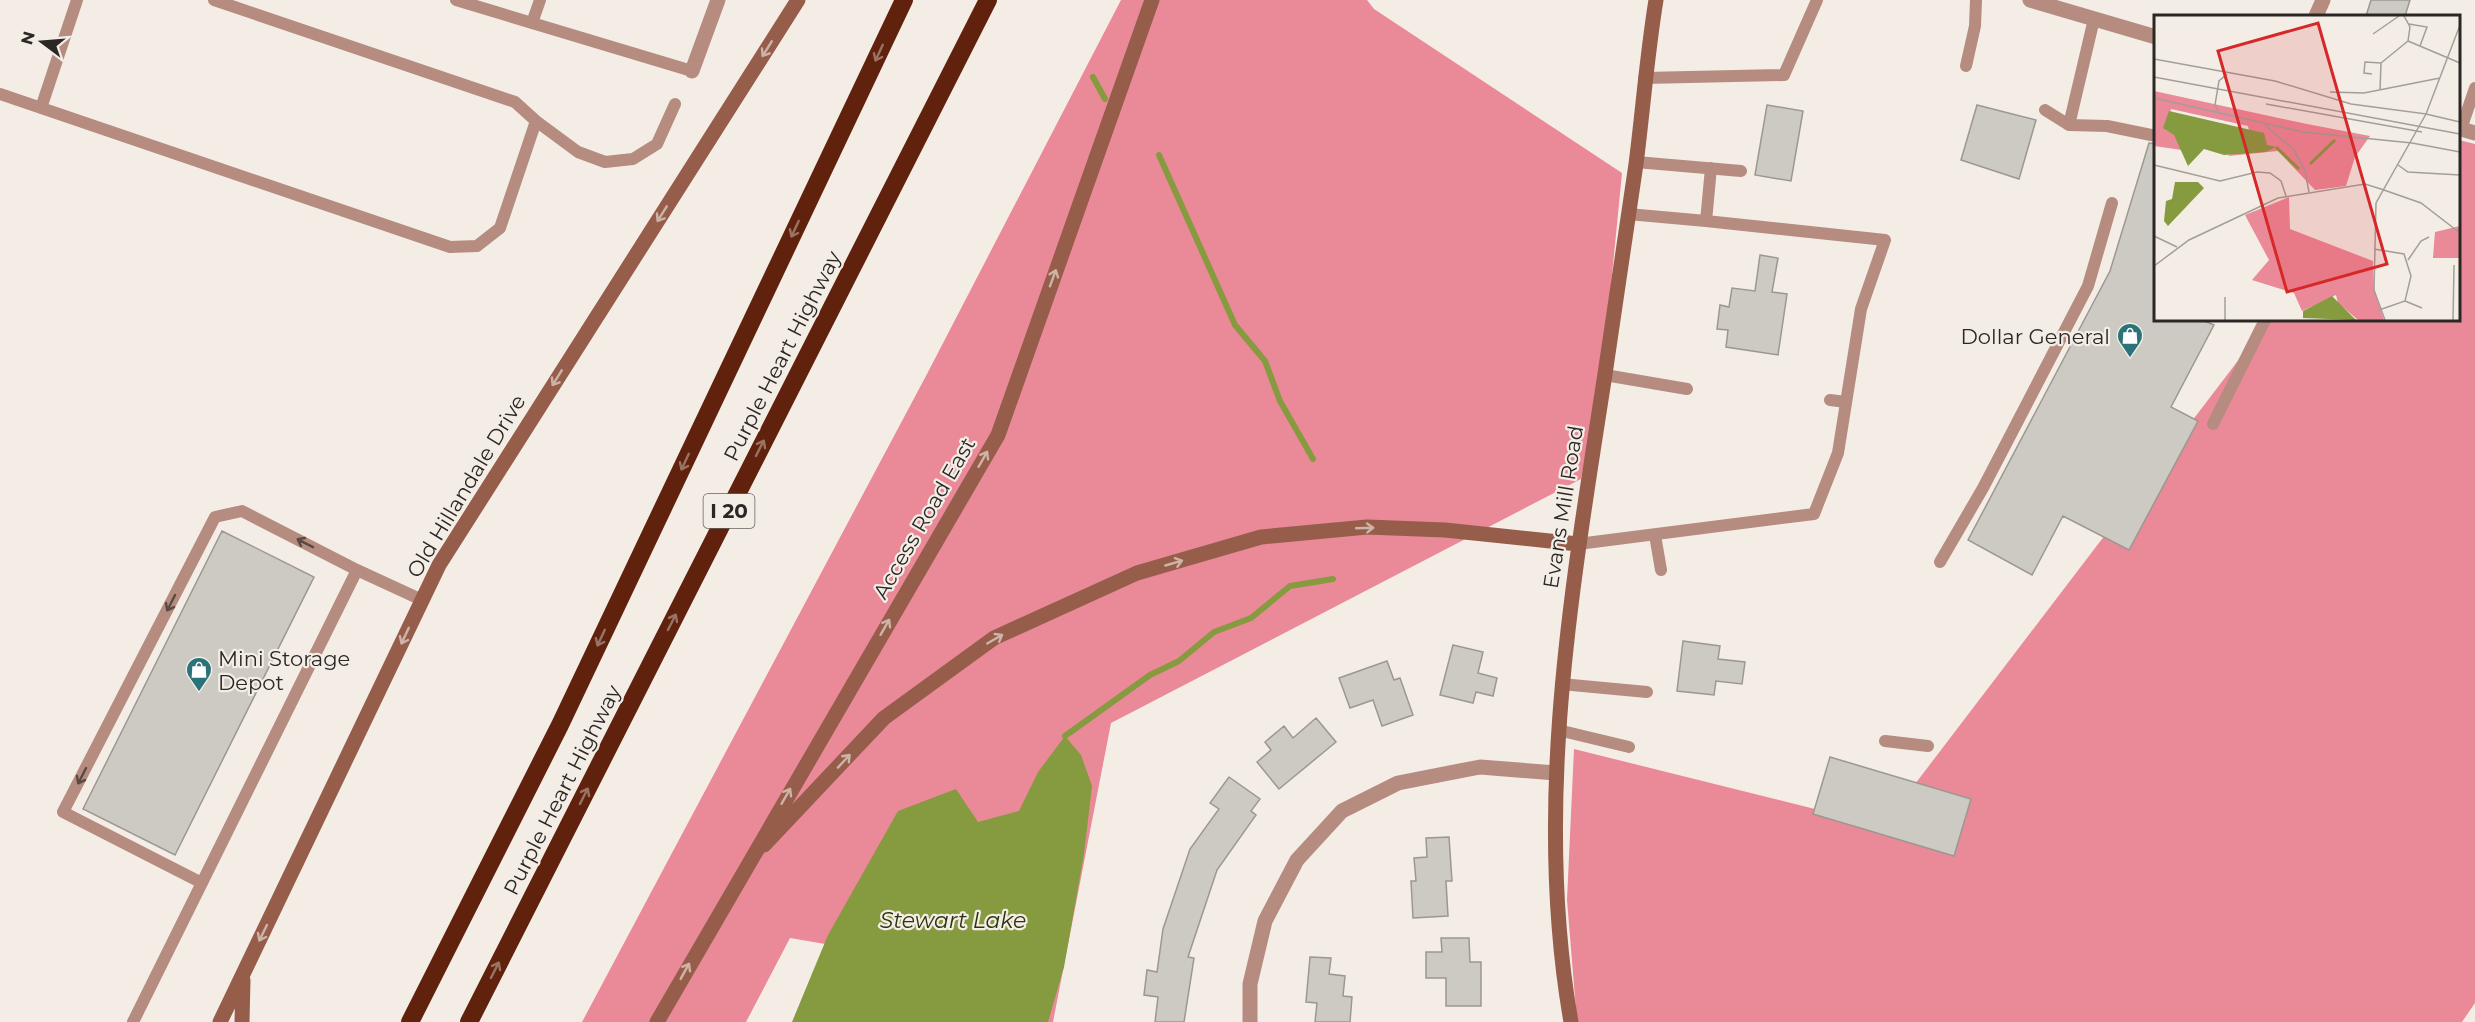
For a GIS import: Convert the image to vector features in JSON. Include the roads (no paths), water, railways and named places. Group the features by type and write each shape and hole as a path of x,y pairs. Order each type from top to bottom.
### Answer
{"highway":[{"name":"Purple Heart Highway","path":"410,1022 560,725 904,0"},
{"name":"Purple Heart Highway","path":"469,1022 988,0"}],"main road":[{"name":"Old Hillandale Drive","path":"220,1022 445,555 798,0"},
{"name":"Access Road East","path":"657,1022 746,864 998,435 1152,0"},
{"name":"Evans Mill Road","path":"1571,1022 1564,981 1556,862 1556,773 1560,684 1578,544 1636,162 1644,78 1656,0"},
{"path":"746,864 884,718 994,638 1137,573 1261,537 1367,527 1445,530 1578,544"},
{"path":"242,1022 243,974"}],"street":[{"path":"692,71 718,0"},
{"path":"2030,0 2154,36"},
{"path":"2316,15 2323,0"},
{"path":"1250,1022 1250,984 1265,921 1297,860 1342,811 1398,783 1480,767 1556,773"}],"lane":[{"path":"41,108 77,0"},
{"path":"214,0 514,102 578,152 605,162 633,159 657,144 675,104"},
{"path":"456,0 692,71"},
{"path":"532,23 540,0"},
{"path":"1644,78 1784,75 1817,0"},
{"path":"1966,66 1975,26 1976,0"},
{"path":"2069,125 2094,19"},
{"path":"2465,130 2475,88"},
{"path":"0,94 450,248 477,246 500,228 536,121"},
{"path":"2044,110 2069,125 2107,126 2154,136"},
{"path":"1636,162 1741,171"},
{"path":"1706,221 1711,168"},
{"path":"1940,562 1983,488 2088,286 2112,203"},
{"path":"1578,544 1814,514 1838,453 1861,309 1885,240 1628,214"},
{"path":"2213,424 2264,321"},
{"path":"1605,375 1687,389"},
{"path":"1830,400 1846,402"},
{"path":"202,883 63,812 215,517 242,511 357,570 422,600"},
{"path":"1655,535 1661,570"},
{"path":"133,1022 357,570"},
{"path":"1560,684 1647,692"},
{"path":"1558,730 1629,747"},
{"path":"1885,741 1928,746"}],"water":[{"name":"Stewart Lake","path":"1065,736 1081,755 1092,786 1084,854 1064,967 1048,1022 792,1022 828,935 898,811 956,789 978,822 1019,811 1038,772"}],"waterway":[{"path":"1093,77 1105,99"},
{"path":"1159,155 1235,325 1265,361 1280,401 1313,459"},
{"path":"1065,736 1150,675 1179,661 1214,632 1251,618 1290,586 1333,579"}],"place":[{"name":"Dollar General","path":"2130,359"},
{"name":"Mini Storage Depot","path":"199,693"}]}
